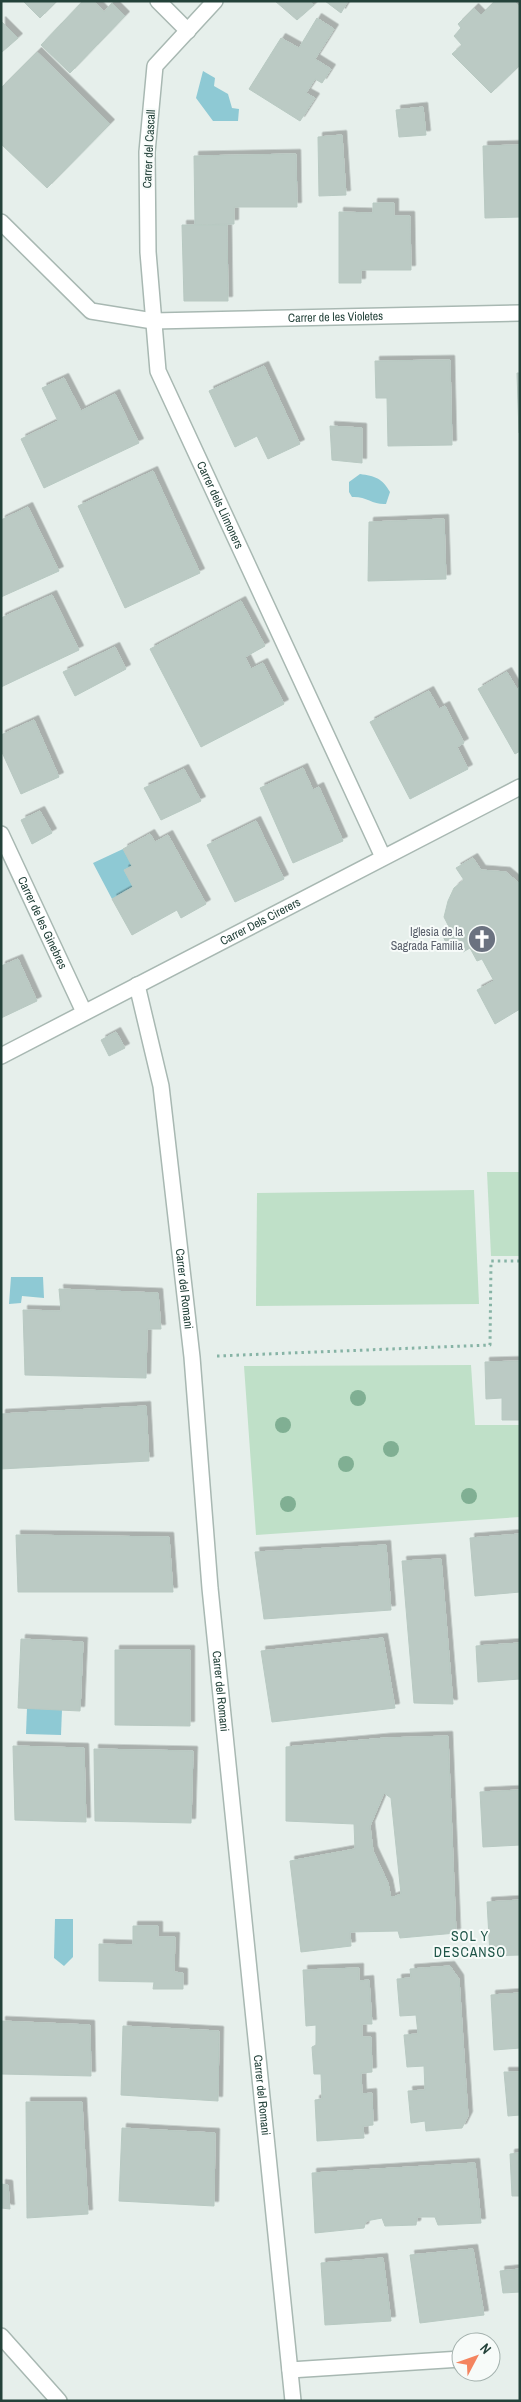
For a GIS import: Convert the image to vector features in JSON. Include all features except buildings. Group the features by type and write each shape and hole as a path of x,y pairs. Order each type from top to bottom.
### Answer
{"street":[{"path":"158,1 188,31"},
{"name":"Carrer del Cascall","path":"153,321 148,252 147,152 155,66 215,1"},
{"path":"1,222 91,311 153,321"},
{"name":"Carrer de les Violetes","path":"153,321 520,313"},
{"name":"Carrer dels Llimoners","path":"153,321 158,371 383,857"},
{"name":"Carrer Dels Cirerers","path":"1,1056 520,787"},
{"name":"Carrer de les Ginebres","path":"1,834 84,1012"},
{"name":"Carrer del Romani","path":"137,985 161,1086 192,1357 210,1598 293,2401"},
{"path":"1,2336 59,2401"},
{"path":"290,2370 451,2360"}],"path":[{"path":"192,1357 490,1345 491,1261 520,1262"}],"green space":[{"path":"487,1172 520,1172 520,1256 491,1256"},
{"path":"474,1190 479,1304 256,1306 257,1193"},
{"path":"471,1365 475,1425 520,1425 520,1517 256,1535 244,1366"}],"water":[{"path":"203,71 215,78 214,86 228,94 232,108 239,109 238,121 213,121 196,98"},
{"path":"360,474 374,477 384,484 390,492 386,504 352,497 349,492 349,482"},
{"path":"123,849 132,866 124,870 133,887 112,899 93,863"},
{"path":"11,1277 43,1277 44,1298 22,1296 21,1303 9,1304"},
{"path":"27,1708 62,1709 61,1735 26,1734"},
{"path":"55,1919 73,1919 73,1957 64,1966 54,1958"}],"place":[{"name":"Iglesia de la Sagrada Familia","path":"482,939"}],"district":[{"name":"SOL Y DESCANSO","path":"470,1944"}]}
